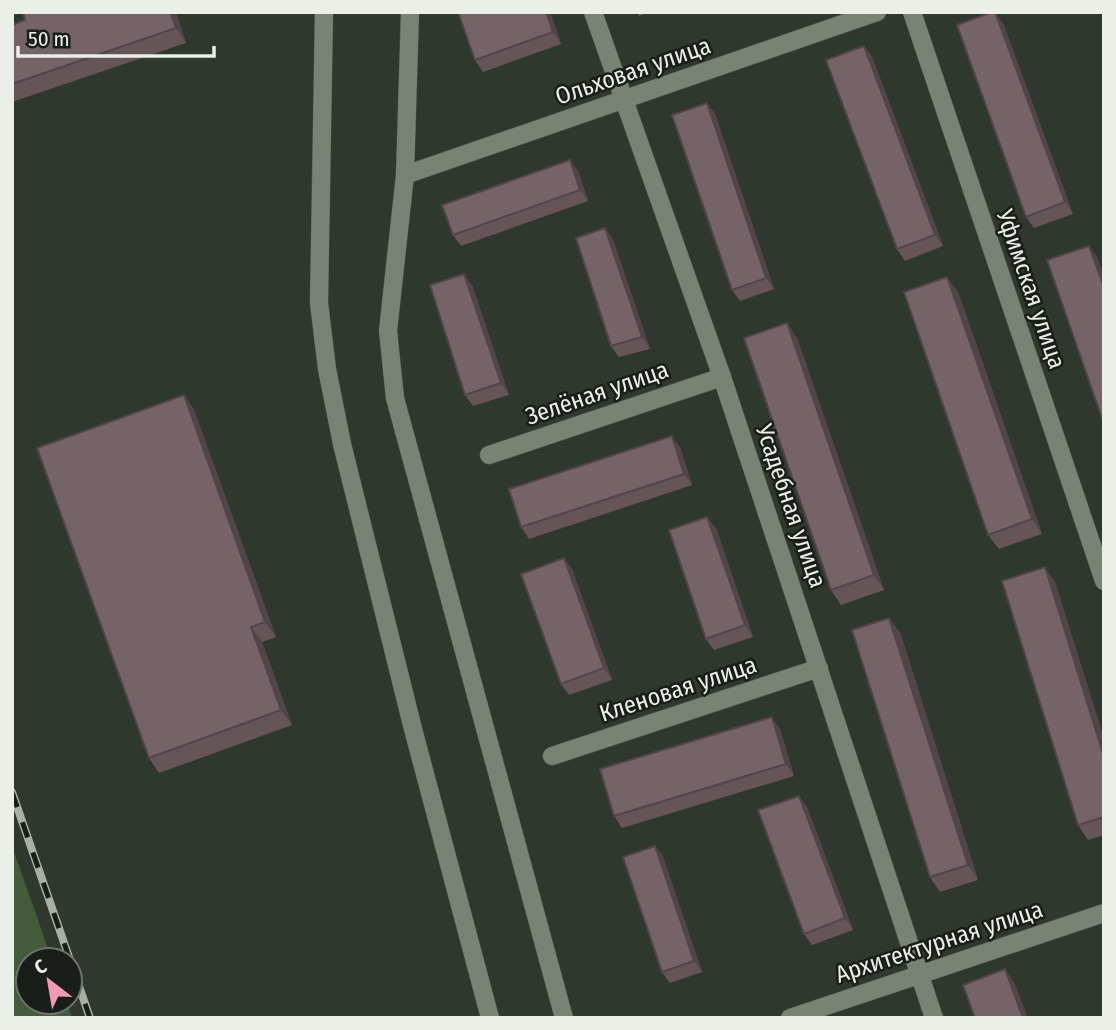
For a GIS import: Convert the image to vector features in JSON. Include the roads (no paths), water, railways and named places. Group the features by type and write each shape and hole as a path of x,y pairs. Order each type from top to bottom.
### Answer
{"street":[{"path":"324,12 319,303 327,369 342,444 413,729 490,1018"},
{"path":"410,12 405,175 388,331 395,398 564,1018"},
{"name":"Усадебная улица","path":"593,12 626,99 722,377 934,1018"},
{"name":"Ольховая улица","path":"405,175 877,12"},
{"name":"Уфимская улица","path":"912,12 1104,581"},
{"name":"Зелёная улица","path":"489,455 722,377"},
{"name":"Кленовая улица","path":"552,756 819,668"},
{"name":"Архитектурная улица","path":"790,1018 1104,913"}],"railway":[{"path":"12,792 90,1018"}]}
